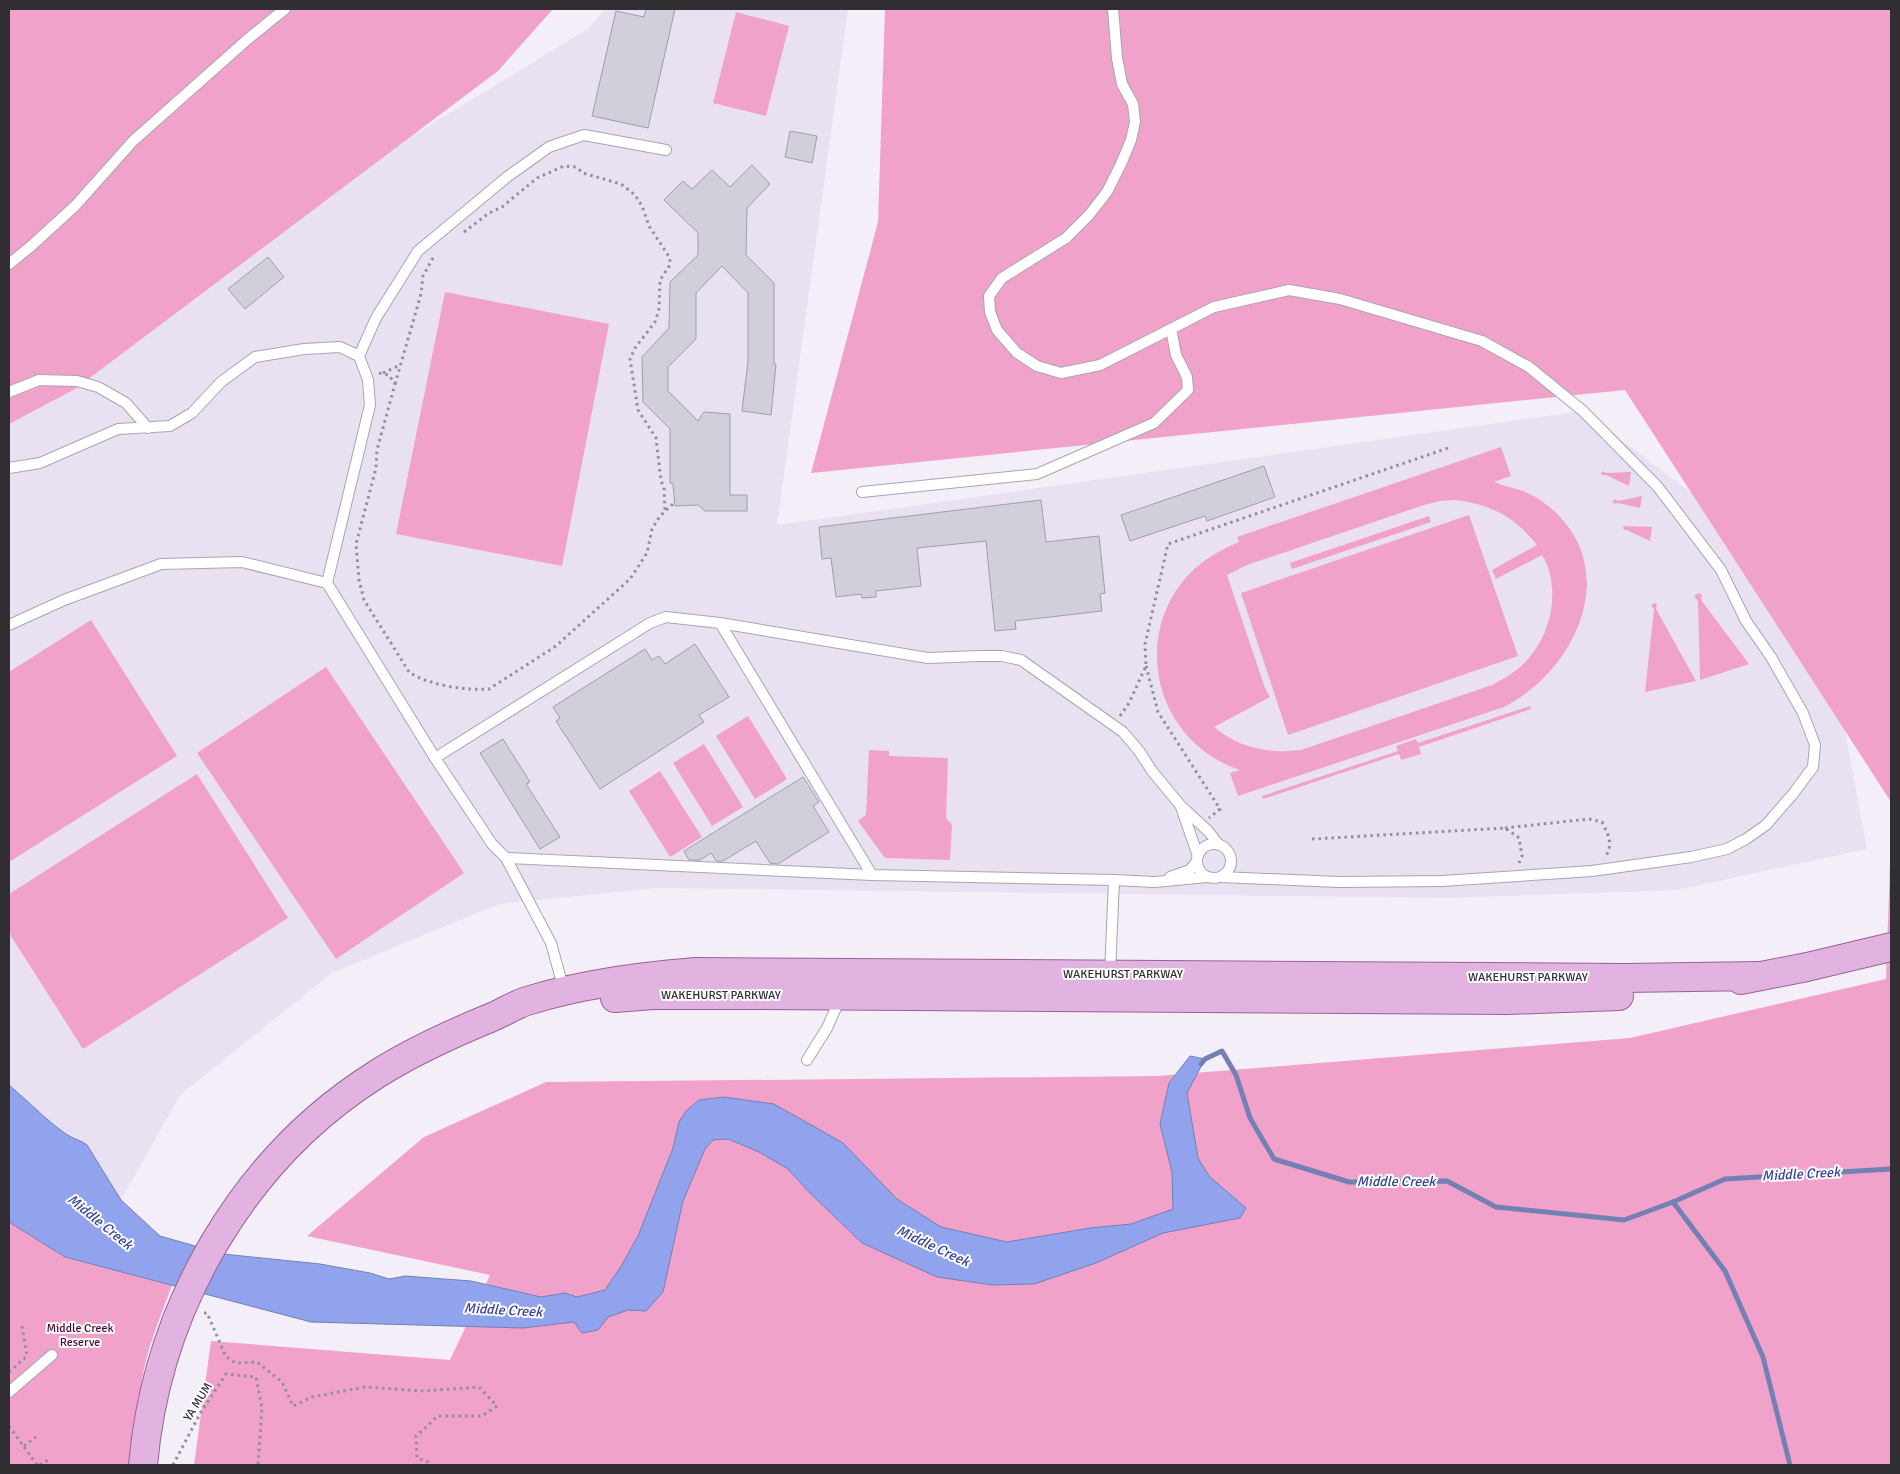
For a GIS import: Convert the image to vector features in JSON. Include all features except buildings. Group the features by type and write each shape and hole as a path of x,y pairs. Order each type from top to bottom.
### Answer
{"main road":[{"name":"WAKEHURST PARKWAY","path":"142,1465 145,1436 156,1382 164,1352 178,1314 199,1268 223,1227 262,1174 294,1139 332,1106 376,1075 414,1052 525,1002 566,997 610,998 654,995 1508,1000 1632,995 1717,985 1807,967 1891,947"},
{"name":"WAKEHURST PARKWAY","path":"566,997 635,978 695,972 1624,978 1760,976"}],"lane":[{"path":"9,264 75,206 133,140 242,44 285,9"},
{"path":"506,858 872,875 1155,882 1207,877 1339,882 1442,881 1592,872 1691,857 1727,849 1766,825 1813,767 1815,744 1803,713 1771,657 1746,621 1720,570 1658,487 1583,411 1529,367 1482,341 1340,299 1289,290 1214,307 1100,365 1062,373 1037,366 1017,353 998,330 990,312 989,296 1002,278 1066,238 1089,215 1107,192 1131,140 1135,122 1133,104 1122,84 1113,9"},
{"path":"327,583 370,405 366,376 359,356 376,318 418,251 507,176 549,147 584,135 666,150"},
{"path":"862,492 1037,474 1154,423 1188,390 1187,377 1176,355 1171,329"},
{"path":"9,468 40,463 118,429 170,426 192,413 221,382 255,357 304,349 340,347 359,356"},
{"path":"9,392 39,380 77,381 98,387 126,403 148,428"},
{"path":"9,625 64,600 161,564 242,562 327,583 435,758 492,844 506,858 551,942 566,997"},
{"path":"435,758 650,623 666,618 720,623 928,658 1002,656 1021,660 1123,732 1180,806 1201,824 1219,845 1227,850 1231,860 1228,870 1220,877"},
{"path":"720,623 872,875"},
{"path":"1180,806 1198,858 1200,870 1207,877"},
{"path":"1155,882 1190,870 1204,848 1214,844 1219,845"},
{"path":"1110,974 1114,880"},
{"path":"807,1060 827,1028 842,996"},
{"path":"9,1392 52,1355"}],"path":[{"path":"458,236 489,213 502,207 537,178 564,166 576,167 582,173 621,184 635,195 642,206 649,226 670,258 670,264 660,280 659,309 654,322 635,348 630,359 638,410 653,433 657,443 661,481 664,487 665,511"},
{"path":"435,254 423,276 422,294 377,450 376,468 356,544 359,580 364,600 410,672 417,677 456,688 489,689 556,646 630,579 647,553 652,529 665,511 674,503"},
{"path":"366,376 382,373 400,365"},
{"path":"382,373 390,375 395,384"},
{"path":"1201,824 1220,809 1158,712 1146,666 1145,644 1168,544 1451,448"},
{"path":"1114,725 1129,702 1146,666"},
{"path":"1312,839 1505,828 1589,819 1602,822 1610,837 1609,852 1592,872"},
{"path":"1505,828 1519,838 1522,856 1517,867 1505,877"},
{"path":"178,1314 207,1313 226,1357 236,1364 257,1362 282,1382 293,1406 312,1397 365,1387 423,1391 479,1387 498,1406 482,1416 438,1416 416,1436 417,1458 431,1465"},
{"path":"9,1372 27,1356 22,1326"},
{"name":"YA MUM","path":"173,1465 201,1412 226,1374 256,1377 262,1408 258,1465"},
{"path":"9,1426 39,1465 51,1458"},
{"path":"24,1446 36,1437"}],"shaded area":[{"path":"605,9 848,9 777,525 1583,411 1706,504 1835,677 1867,849 1677,890 1449,898 657,888 499,904 332,973 180,1095 121,1200 87,1145 83,1142 75,1141 64,1133 9,1085 9,364 75,342 589,28"}],"green space":[{"path":"9,9 553,9 498,71 75,389 9,424"},
{"path":"885,9 1891,9 1891,802 1625,390 811,473 878,222"},
{"path":"736,12 789,26 766,116 713,103"},
{"path":"445,292 609,324 562,566 396,534"},
{"path":"1501,447 1511,476 1494,482 1525,492 1543,502 1568,526 1582,554 1587,583 1583,612 1571,641 1554,667 1531,689 1504,707 1238,796 1230,773 1240,770 1212,757 1190,739 1173,716 1162,690 1157,663 1159,634 1167,607 1183,581 1195,568 1209,558 1239,542 1237,537","holes":["1456,500 1469,502 1502,514 1520,527 1537,545 1492,570 1496,579 1542,555 1548,567 1552,592 1552,606 1549,619 1539,643 1519,668 1492,685 1301,750 1277,751 1254,748 1234,740 1214,727 1270,697 1265,688 1227,575 1247,565 1424,505 1440,501"]},
{"path":"1603,471 1606,473 1631,472 1629,486 1606,475 1602,475"},
{"path":"1642,496 1640,508 1618,503 1614,504 1612,502 1615,499 1618,501"},
{"path":"1469,515 1518,656 1288,735 1241,593"},
{"path":"1429,516 1431,522 1292,569 1290,563"},
{"path":"1623,526 1652,527 1650,541 1624,530"},
{"path":"1699,593 1702,595 1701,600 1749,664 1700,680 1698,601 1694,596"},
{"path":"1654,603 1657,604 1656,609 1696,681 1645,692 1654,609 1651,606"},
{"path":"91,620 177,756 9,862 9,672"},
{"path":"326,667 464,873 336,959 197,753"},
{"path":"1530,706 1531,709 1419,747 1421,754 1401,760 1399,754 1263,799 1262,796 1398,751 1396,746 1416,739 1418,743"},
{"path":"748,716 787,779 755,799 716,736"},
{"path":"704,744 743,807 712,826 673,763"},
{"path":"869,750 889,751 889,756 948,758 946,818 952,825 950,860 885,858 858,821 866,815"},
{"path":"660,771 702,837 670,857 629,791"},
{"path":"197,774 288,918 83,1049 9,933 9,894"},
{"path":"1891,834 1891,1465 194,1465 211,1341 450,1360 490,1275 307,1236 424,1137 546,1082 1157,1076 1630,1038 1886,979"},
{"name":"Middle Creek Reserve","path":"9,1222 65,1257 172,1285 153,1337 144,1369 138,1405 134,1465 9,1465"}],"water":[{"path":"1190,1056 1205,1059 1187,1093 1198,1158 1209,1176 1246,1208 1240,1218 1163,1233 1096,1263 1034,1284 992,1285 937,1277 862,1243 788,1169 759,1152 728,1139 713,1140 705,1149 683,1201 663,1292 646,1311 628,1310 608,1317 598,1330 582,1333 574,1322 523,1328 311,1322 65,1257 9,1222 9,1085 59,1129 87,1145 121,1200 160,1236 223,1254 320,1264 370,1273 389,1279 405,1276 471,1281 541,1297 565,1293 577,1297 605,1290 620,1268 638,1236 673,1148 679,1122 686,1111 699,1100 724,1097 774,1104 843,1143 897,1199 941,1227 1007,1242 1090,1228 1131,1224 1173,1209 1172,1172 1160,1124 1169,1083"}],"waterway":[{"name":"Middle Creek","path":"1201,1064 1205,1059 1222,1051 1236,1075 1250,1118 1274,1159 1349,1182 1447,1181 1496,1207 1624,1220 1673,1202 1725,1179 1891,1169"},
{"path":"1673,1202 1725,1271 1763,1357 1790,1465"}]}
